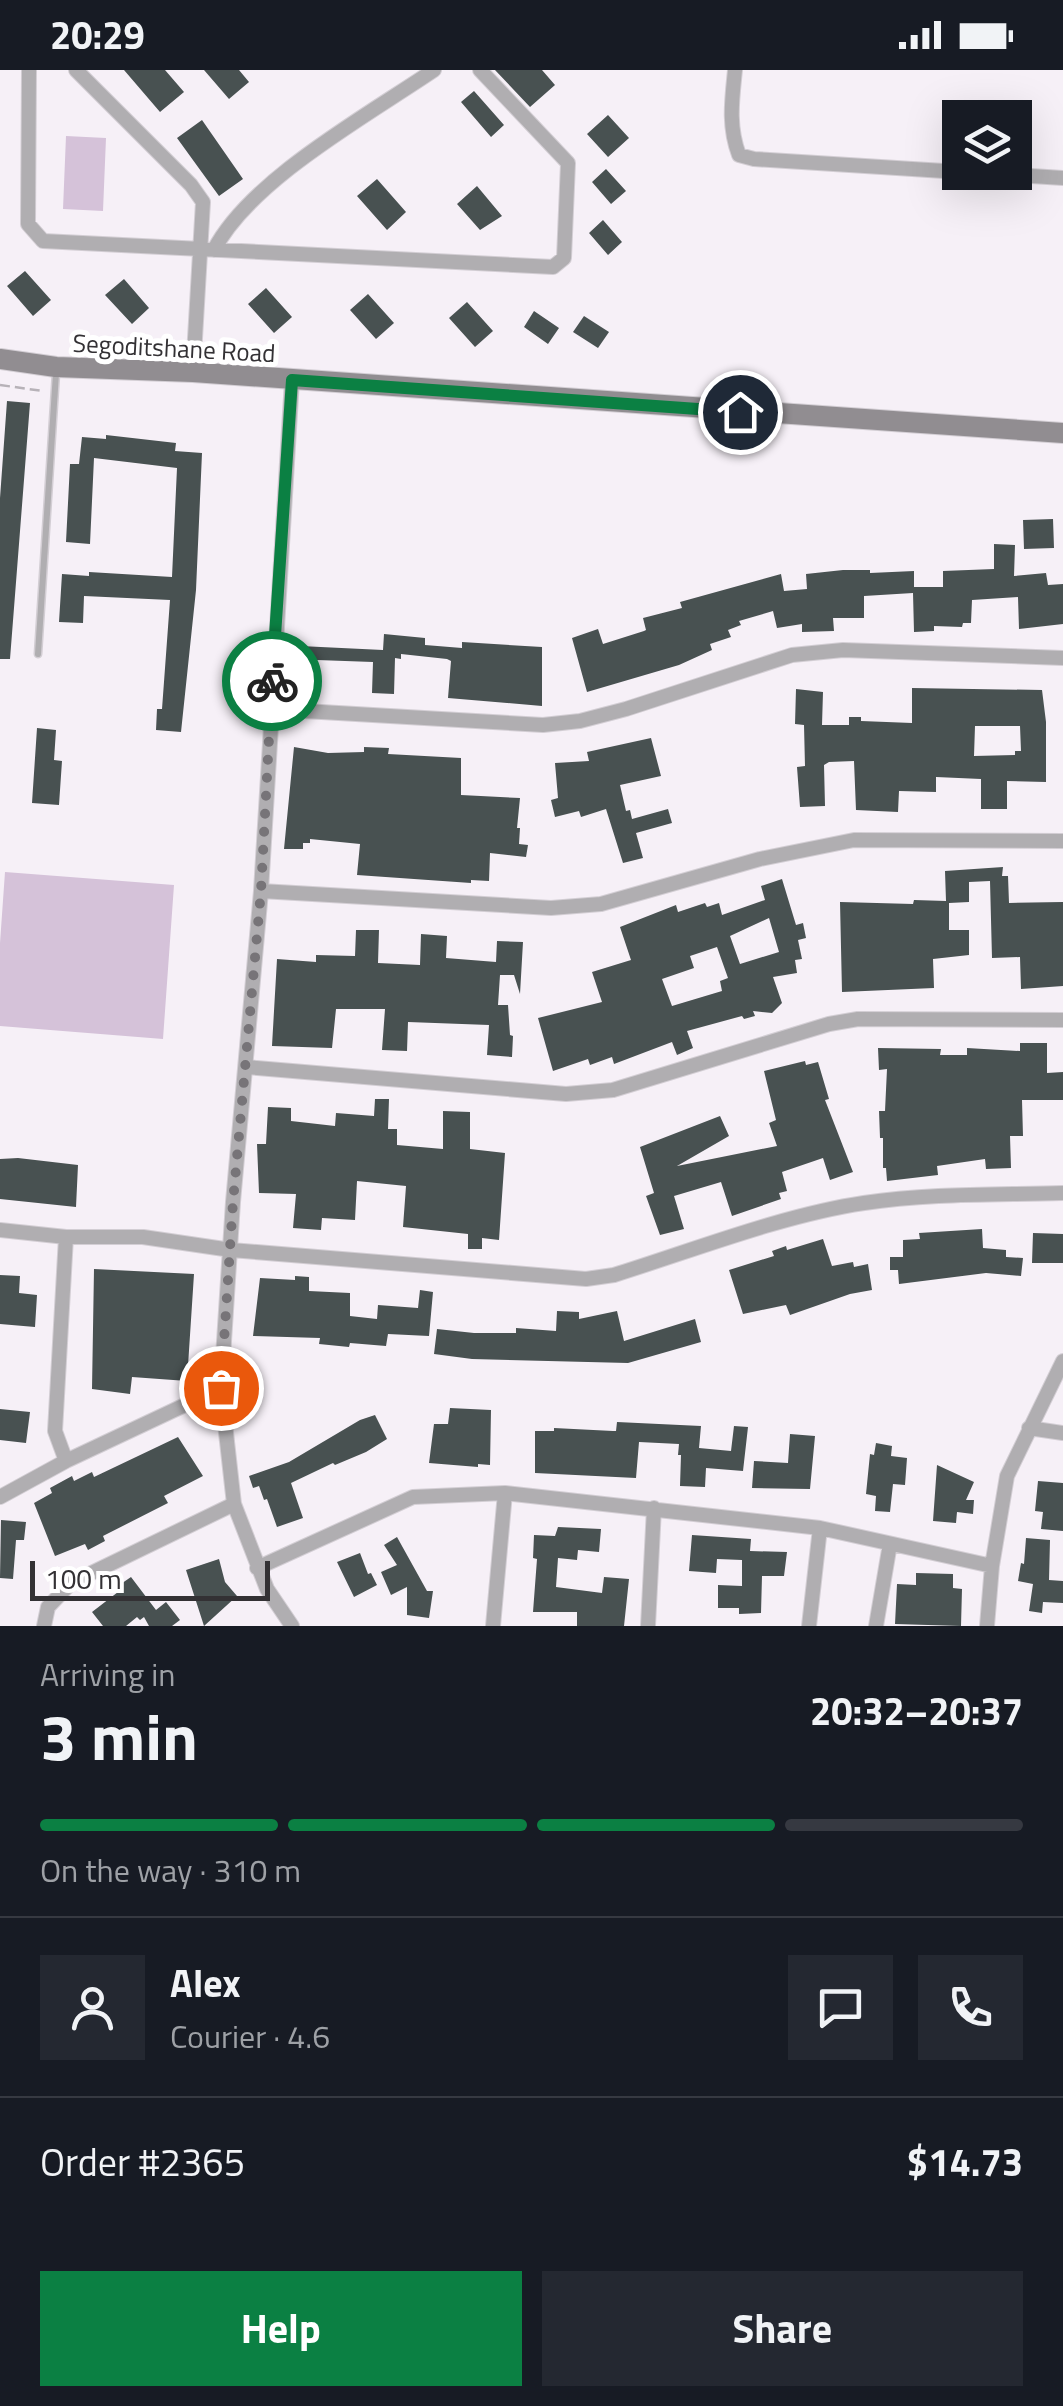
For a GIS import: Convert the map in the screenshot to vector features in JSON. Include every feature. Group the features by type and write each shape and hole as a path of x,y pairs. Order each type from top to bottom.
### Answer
{"street":[{"path":"29,70 28,224 42,241 548,268 557,265 564,258 568,163 480,70"},
{"path":"76,70 198,194 205,208 206,250 193,372"},
{"path":"206,250 270,184 434,70"},
{"path":"735,70 730,117 739,155 942,171"},
{"path":"1032,176 1063,178"},
{"name":"Segoditshane Road","path":"0,360 1063,433"},
{"path":"285,1623 257,1568 234,1504 226,1461 221,1388 261,891 292,380"},
{"path":"270,709 543,725 580,722 626,709 792,654 843,650 1063,658"},
{"path":"261,891 551,908 601,904 760,859 854,840 1063,841"},
{"path":"246,1068 566,1094 613,1090 858,1019 1063,1020"},
{"path":"0,1230 66,1237 143,1237 231,1250 586,1279 614,1275 826,1210 864,1203 1063,1193"},
{"path":"66,1237 55,1431 66,1461"},
{"path":"987,1626 1007,1476 1063,1362"},
{"path":"0,1497 66,1461 221,1388"},
{"path":"1029,1428 1063,1433"},
{"path":"257,1568 413,1496 504,1492 820,1528 992,1566"},
{"path":"493,1626 504,1492"},
{"path":"44,1626 48,1607 71,1583 234,1504"},
{"path":"648,1626 654,1508"},
{"path":"809,1626 820,1528"},
{"path":"876,1626 890,1544"}],"lane":[{"path":"38,654 56,366"}],"path":[{"path":"0,385 54,392"}],"shaded area":[{"path":"66,136 106,138 103,211 63,209"},
{"path":"5,872 174,885 163,1039 0,1026"}],"building":[{"path":"124,70 165,70 184,92 160,112"},
{"path":"204,70 239,70 249,82 229,99"},
{"path":"495,70 542,70 555,85 530,107"},
{"path":"474,91 504,125 491,137 461,102"},
{"path":"608,115 629,138 608,157 587,134"},
{"path":"202,120 243,179 219,196 177,138"},
{"path":"606,169 626,191 611,204 592,182"},
{"path":"377,179 406,212 387,230 357,196"},
{"path":"477,186 502,216 480,230 457,204"},
{"path":"603,220 622,242 608,255 589,233"},
{"path":"25,271 51,300 33,316 7,286"},
{"path":"124,279 149,308 132,324 105,295"},
{"path":"266,288 292,317 274,333 248,304"},
{"path":"368,294 394,323 376,339 350,310"},
{"path":"467,302 493,331 475,347 449,318"},
{"path":"534,311 559,328 548,344 524,327"},
{"path":"584,316 609,332 598,348 573,332"},
{"path":"7,401 30,403 10,659 0,659 0,498"},
{"path":"106,435 176,443 175,451 202,453 196,590 181,732 156,730 157,709 162,709 170,600 84,596 83,623 59,622 62,574 172,577 177,468 94,458 90,544 66,542 70,464 79,464 82,437 106,439"},
{"path":"1053,519 1054,548 1024,549 1023,520"},
{"path":"994,544 1015,545 1014,576 1046,573 1048,585 1063,584 1063,624 1019,629 1018,597 972,600 971,623 914,632 913,593 864,596 864,618 833,618 834,631 802,632 802,624 777,628 773,611 739,621 741,625 728,630 731,637 710,644 712,650 679,665 587,692 572,638 598,629 603,644 646,630 643,618 682,608 680,602 781,574 784,591 807,589 806,574 843,570 914,571 914,587 943,587 943,571 994,569"},
{"path":"384,634 425,638 425,645 462,648 462,642 542,647 542,706 448,698 451,661 447,659 401,654 401,659 395,658 394,694 372,693 373,662 317,660 316,667 300,667 300,646 383,650"},
{"path":"912,688 1042,690 1046,782 1007,781 1007,809 981,809 981,779 936,777 936,792 899,791 898,812 856,810 854,761 829,762 824,765 825,806 800,807 797,767 805,766 804,725 795,724 796,689 823,692 822,725 849,725 849,717 912,723","holes":["975,726 1020,726 1021,751 1015,751 1015,755 974,756"]},
{"path":"37,728 56,730 54,760 62,761 59,805 32,803"},
{"path":"651,738 661,776 620,785 626,811 630,810 632,819 668,809 672,823 636,833 643,858 623,863 606,809 581,817 579,811 555,817 551,800 558,798 555,763 589,761 587,752"},
{"path":"294,747 328,753 364,752 364,747 389,748 388,754 461,758 461,795 520,798 517,828 519,844 528,845 526,857 490,853 489,881 471,883 357,875 360,844 310,839 310,843 303,843 303,849 284,849"},
{"path":"1003,867 1002,876 1008,876 1009,903 1063,902 1063,986 1021,989 1020,957 992,958 990,881 969,882 969,902 949,903 949,930 969,930 969,955 933,959 934,988 842,992 840,902 946,901 945,871"},
{"path":"782,879 796,925 803,923 806,938 798,940 802,959 795,960 797,973 773,977 782,1003 772,1013 753,1011 755,1016 687,1031 693,1048 677,1055 672,1042 614,1064 612,1057 590,1065 588,1059 553,1071 538,1018 602,1002 592,972 631,960 620,927 676,905 678,912 705,903 707,907 719,903 722,915 765,900 761,886","holes":["769,918 779,952 740,964 730,936","717,947 728,978 720,981 722,991 672,1006 662,979 694,968 690,956"]},
{"path":"356,930 379,930 378,963 420,965 421,934 447,936 446,958 496,962 497,941 523,942 520,994 514,975 500,975 498,1005 508,1005 512,1057 487,1055 489,1025 408,1022 407,1051 382,1050 385,1009 336,1009 332,1048 272,1046 277,959 316,962 316,955 355,956"},
{"path":"1020,1043 1047,1043 1047,1073 1063,1072 1063,1100 1022,1100 1023,1136 1010,1136 1011,1168 986,1169 985,1159 937,1166 938,1175 887,1181 879,1111 885,1111 887,1069 879,1070 878,1048 941,1049 940,1055 967,1055 967,1048 1020,1051"},
{"path":"805,1061 806,1065 818,1062 829,1099 825,1100 853,1172 830,1180 823,1158 782,1172 787,1191 779,1193 781,1199 732,1216 721,1182 674,1196 684,1229 660,1235 646,1196 654,1193 640,1147 720,1116 729,1136 677,1166 777,1146 769,1123 776,1120 764,1071"},
{"path":"375,1099 389,1099 388,1129 397,1129 397,1145 443,1149 443,1111 470,1112 470,1149 505,1153 499,1240 482,1238 482,1249 468,1249 468,1234 403,1227 406,1186 357,1181 355,1220 322,1218 321,1230 293,1228 296,1194 259,1193 257,1144 266,1144 268,1107 291,1108 291,1121 335,1126 336,1113 374,1116"},
{"path":"0,1159 78,1165 76,1207 0,1199"},
{"path":"982,1229 983,1248 1006,1250 1006,1257 1023,1258 1021,1276 986,1273 899,1284 898,1270 890,1270 890,1257 903,1257 903,1240 920,1239 919,1233"},
{"path":"1033,1233 1063,1234 1063,1263 1032,1263"},
{"path":"823,1239 832,1266 868,1264 872,1290 790,1315 786,1305 743,1314 729,1270 774,1256 772,1251 786,1246 787,1250"},
{"path":"94,1269 194,1274 187,1381 132,1377 130,1394 92,1389"},
{"path":"0,1275 20,1276 19,1293 37,1295 35,1327 0,1324"},
{"path":"295,1276 309,1277 309,1291 350,1293 350,1316 377,1319 378,1305 418,1308 420,1290 433,1292 429,1336 388,1334 386,1346 350,1343 349,1347 319,1344 320,1338 253,1336 260,1278 295,1280"},
{"path":"557,1311 579,1312 579,1319 617,1311 624,1341 695,1319 701,1342 628,1363 472,1359 434,1354 437,1329 474,1333 516,1333 516,1328 556,1331"},
{"path":"450,1408 491,1410 490,1465 429,1463 434,1424 448,1424"},
{"path":"0,1409 30,1412 26,1443 0,1440"},
{"path":"375,1415 387,1439 366,1452 291,1483 303,1518 277,1527 267,1499 264,1500 259,1486 253,1488 249,1476 289,1462"},
{"path":"617,1422 701,1426 699,1448 731,1451 734,1426 748,1427 743,1471 706,1468 705,1487 680,1486 679,1444 639,1442 636,1478 535,1473 535,1431 616,1431"},
{"path":"790,1434 815,1436 810,1489 752,1488 754,1461 788,1463"},
{"path":"178,1437 203,1476 164,1496 168,1503 103,1536 105,1541 88,1550 85,1544 55,1556 34,1503 72,1476 74,1481 92,1472 94,1477"},
{"path":"876,1443 892,1446 891,1456 907,1458 905,1485 893,1484 890,1512 875,1511 876,1496 866,1494 870,1454 874,1455"},
{"path":"937,1465 974,1482 966,1500 974,1500 973,1514 957,1512 956,1523 933,1521"},
{"path":"1038,1481 1063,1483 1063,1531 1041,1529 1043,1512 1035,1511"},
{"path":"1,1520 26,1522 24,1540 16,1540 13,1579 0,1578"},
{"path":"558,1527 601,1529 599,1552 578,1550 577,1560 558,1558 556,1587 602,1593 604,1577 629,1579 624,1626 577,1626 577,1612 533,1612 537,1559 533,1558 534,1535 555,1536"},
{"path":"692,1535 751,1539 750,1551 787,1552 784,1576 762,1576 761,1613 739,1614 739,1608 718,1608 718,1585 742,1586 742,1560 717,1559 716,1573 689,1571"},
{"path":"397,1537 427,1591 433,1591 429,1618 407,1615 407,1587 391,1595 381,1572 397,1565 384,1545"},
{"path":"1026,1538 1050,1540 1049,1580 1063,1581 1063,1603 1043,1602 1042,1613 1029,1611 1033,1584 1018,1581"},
{"path":"360,1553 377,1585 354,1597 337,1562"},
{"path":"219,1559 225,1582 237,1596 204,1626 186,1570"},
{"path":"916,1573 953,1574 953,1588 962,1589 961,1626 895,1624 897,1584 916,1585"},
{"path":"131,1577 156,1610 166,1602 180,1620 172,1626 149,1626 144,1617 137,1617 126,1626 103,1626 92,1612"}],"way so far":[{"path":"221,1388 261,891 272,681"}],"route":[{"path":"272,681 292,380 740,412"}]}
